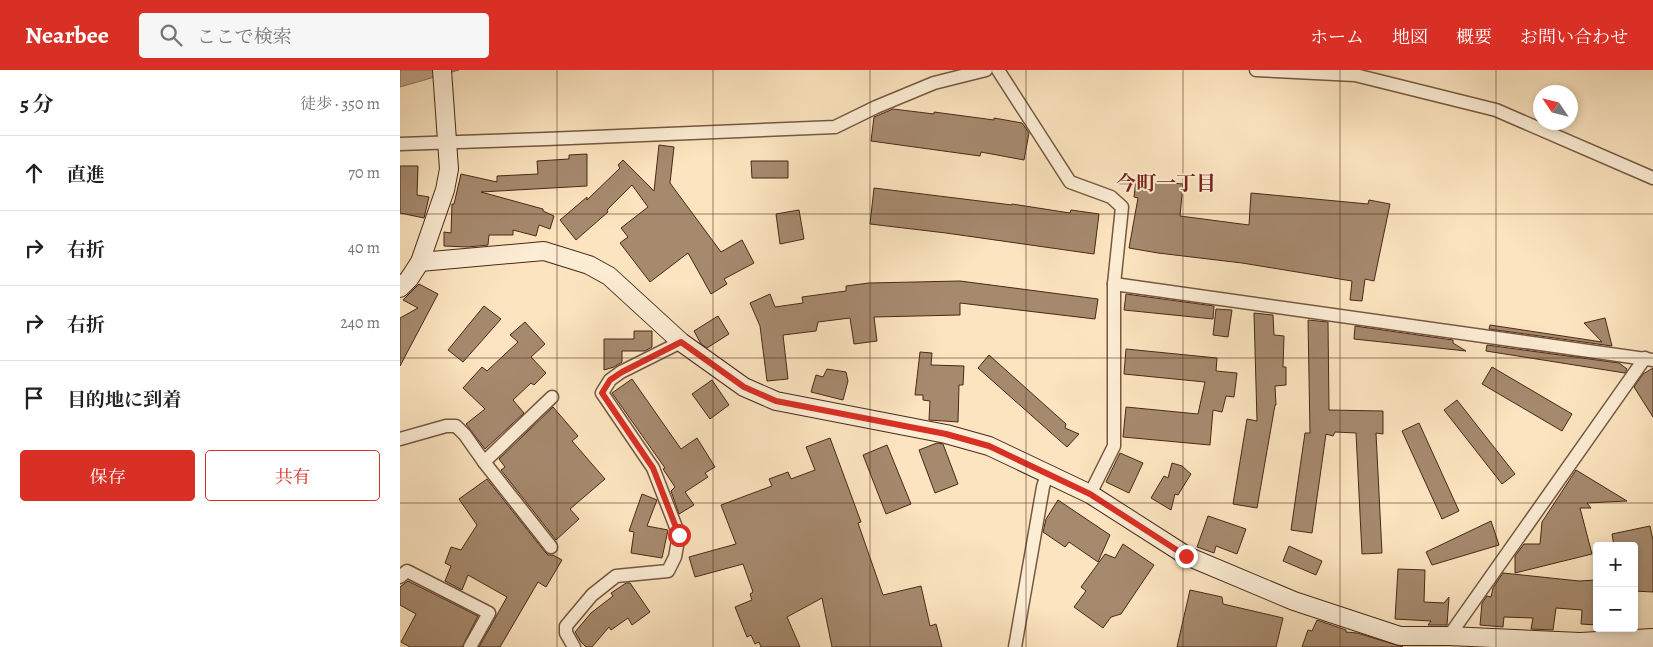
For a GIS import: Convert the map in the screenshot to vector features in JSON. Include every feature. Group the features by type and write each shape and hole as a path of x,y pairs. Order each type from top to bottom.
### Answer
{"street":[{"path":"400,288 409,279 420,262 445,190 449,169 442,70"},
{"path":"400,144 446,138 834,127 934,83 986,70"},
{"path":"998,70 1070,182 1111,197 1122,207 1114,284 1114,446 1090,494"},
{"path":"1256,70 1355,74 1496,110 1653,178"},
{"path":"420,262 544,252 589,265 609,276 681,342 744,387 776,401 946,434 989,446 1090,494 1186,556 1294,602 1399,642 1449,636 1621,644 1653,638"},
{"path":"1114,284 1649,359 1449,636"},
{"path":"574,647 566,633 566,626 592,595 616,576 668,571 675,557 679,535 653,468 602,393 610,380 622,372 681,342"},
{"path":"484,462 552,397"},
{"path":"400,439 446,426 456,426 465,435 551,547"},
{"path":"1015,647 1043,487 1047,474"},
{"path":"400,577 406,571 489,613 470,647"}],"shaded area":[{"path":"400,70 459,70 400,87"}],"building":[{"path":"893,109 994,120 994,118 1022,123 1029,133 1024,160 981,152 980,156 871,141 874,117"},
{"path":"659,145 674,147 670,183 721,252 742,240 754,263 724,279 727,284 711,294 688,253 650,282 620,243 628,237 621,228 648,207 632,185 607,210 608,212 576,240 560,220 587,197 587,200 620,168 618,165 623,160 654,191"},
{"path":"587,154 587,186 481,192 543,209 543,211 554,216 550,229 539,225 536,236 513,230 513,235 489,235 488,245 468,247 444,246 444,232 451,233 452,204 454,204 461,174 497,182 497,176 538,174 537,161 569,159 569,155"},
{"path":"751,161 788,161 788,178 752,178"},
{"path":"400,166 418,166 417,195 429,197 424,218 400,213"},
{"path":"1136,180 1183,184 1180,216 1249,225 1251,193 1368,204 1369,200 1390,204 1374,281 1365,279 1362,301 1350,300 1352,281 1242,263 1129,248 1138,198 1134,197"},
{"path":"874,188 1012,204 1070,213 1071,210 1099,214 1094,254 870,224"},
{"path":"799,210 804,239 780,244 776,214"},
{"path":"960,281 1098,299 1095,319 960,303 960,315 874,317 877,341 854,344 850,318 818,322 816,331 783,335 788,379 767,381 760,326 750,303 770,294 775,307 803,303 802,297 846,291 846,286 869,283"},
{"path":"419,284 438,294 400,366 400,318 418,308 403,300"},
{"path":"1126,294 1214,306 1213,319 1124,310"},
{"path":"484,306 501,319 463,362 448,350"},
{"path":"1216,309 1232,310 1228,337 1213,335"},
{"path":"1254,313 1273,315 1274,335 1284,336 1283,367 1286,367 1286,385 1275,386 1276,405 1257,508 1233,504 1247,419 1257,421"},
{"path":"718,316 729,334 707,348 701,344 694,331"},
{"path":"1605,318 1612,346 1489,329 1490,325 1602,342 1584,323"},
{"path":"1308,320 1328,322 1329,410 1383,411 1383,434 1376,433 1382,553 1362,554 1356,433 1335,432 1333,436 1326,434 1312,533 1291,530 1305,433 1310,433"},
{"path":"525,322 545,344 531,357 546,373 534,385 531,383 513,400 524,413 485,449 466,424 485,409 463,388 482,367 487,371 518,342 510,335"},
{"path":"1355,326 1453,340 1453,343 1466,351 1354,339"},
{"path":"634,331 652,331 652,347 645,351 622,351 622,362 604,370 604,339 634,339"},
{"path":"1487,345 1619,363 1627,369 1625,373 1486,351"},
{"path":"1126,349 1217,358 1216,371 1237,373 1234,397 1226,396 1222,412 1213,410 1210,445 1123,437 1126,407 1198,414 1205,382 1124,374"},
{"path":"920,352 932,353 931,365 964,366 963,385 959,385 958,422 929,420 930,401 923,400 923,395 915,395"},
{"path":"989,355 1066,424 1065,428 1079,434 1067,447 978,368"},
{"path":"1492,367 1572,414 1562,431 1482,384"},
{"path":"1653,368 1653,417 1634,387 1643,374"},
{"path":"827,369 846,372 848,381 843,400 811,392 816,375 823,377"},
{"path":"632,379 681,449 697,438 715,467 705,473 708,477 685,492 694,505 679,514 671,491 675,487 663,469 665,468 612,393"},
{"path":"712,380 729,405 710,419 692,394"},
{"path":"1457,400 1515,474 1502,484 1444,410"},
{"path":"553,407 578,436 572,441 605,479 570,509 579,519 556,540 501,470 505,467 499,459"},
{"path":"1419,423 1459,511 1442,519 1402,431"},
{"path":"830,438 861,522 858,523 883,595 921,586 930,626 936,624 942,647 832,647 822,598 787,617 800,647 761,647 759,642 755,644 751,635 747,637 735,607 752,600 750,594 753,592 743,564 695,577 689,557 736,544 721,505 772,486 769,479 788,472 791,479 815,470 806,447"},
{"path":"937,443 943,444 958,484 935,493 919,450"},
{"path":"887,445 911,504 886,514 863,455"},
{"path":"1120,453 1143,463 1129,493 1106,482"},
{"path":"1172,463 1182,466 1191,474 1178,495 1175,494 1171,510 1151,498 1164,476 1168,478"},
{"path":"1576,470 1627,501 1587,503 1591,508 1580,508 1592,554 1515,573 1515,556 1524,544 1540,544 1542,522"},
{"path":"487,479 545,552 562,560 546,587 538,582 500,647 479,647 507,597 468,575 462,590 445,581 451,566 445,563 451,547 461,550 477,525 459,499"},
{"path":"642,494 657,500 647,526 668,530 662,558 631,553 634,532 629,531"},
{"path":"1058,500 1110,535 1098,562 1069,542 1065,547 1043,532 1046,519"},
{"path":"1208,516 1246,529 1237,554 1216,546 1214,553 1197,547"},
{"path":"1491,521 1499,545 1432,565 1426,552"},
{"path":"1650,526 1653,540 1653,592 1638,591 1638,542 1613,542 1612,534"},
{"path":"1123,544 1154,565 1121,614 1111,617 1103,628 1074,607 1086,591 1081,587 1105,554 1115,558"},
{"path":"1289,546 1322,561 1316,575 1283,561"},
{"path":"1398,569 1425,570 1424,602 1444,603 1449,597 1447,625 1428,625 1431,621 1395,619"},
{"path":"1503,573 1579,581 1593,580 1593,625 1581,624 1582,610 1556,608 1553,630 1531,629 1533,618 1504,617 1503,627 1480,625 1482,603 1487,596 1491,597 1493,588"},
{"path":"408,581 478,616 462,647 410,647 401,642 416,614 400,605 400,587"},
{"path":"626,583 630,583 650,612 632,625 628,618 611,630 609,627 592,647 586,647 575,632 591,613 613,596 611,593"},
{"path":"1190,590 1222,597 1223,604 1283,618 1276,647 1177,647"},
{"path":"1317,620 1346,630 1346,632 1357,633 1403,647 1302,647 1308,630 1312,631"}],"district":[{"name":"今町一丁目","path":"1166,183"}],"route":[{"path":"679,535 653,468 602,393 610,380 622,372 681,342 744,387 776,401 946,434 989,446 1090,494 1186,556"}]}
